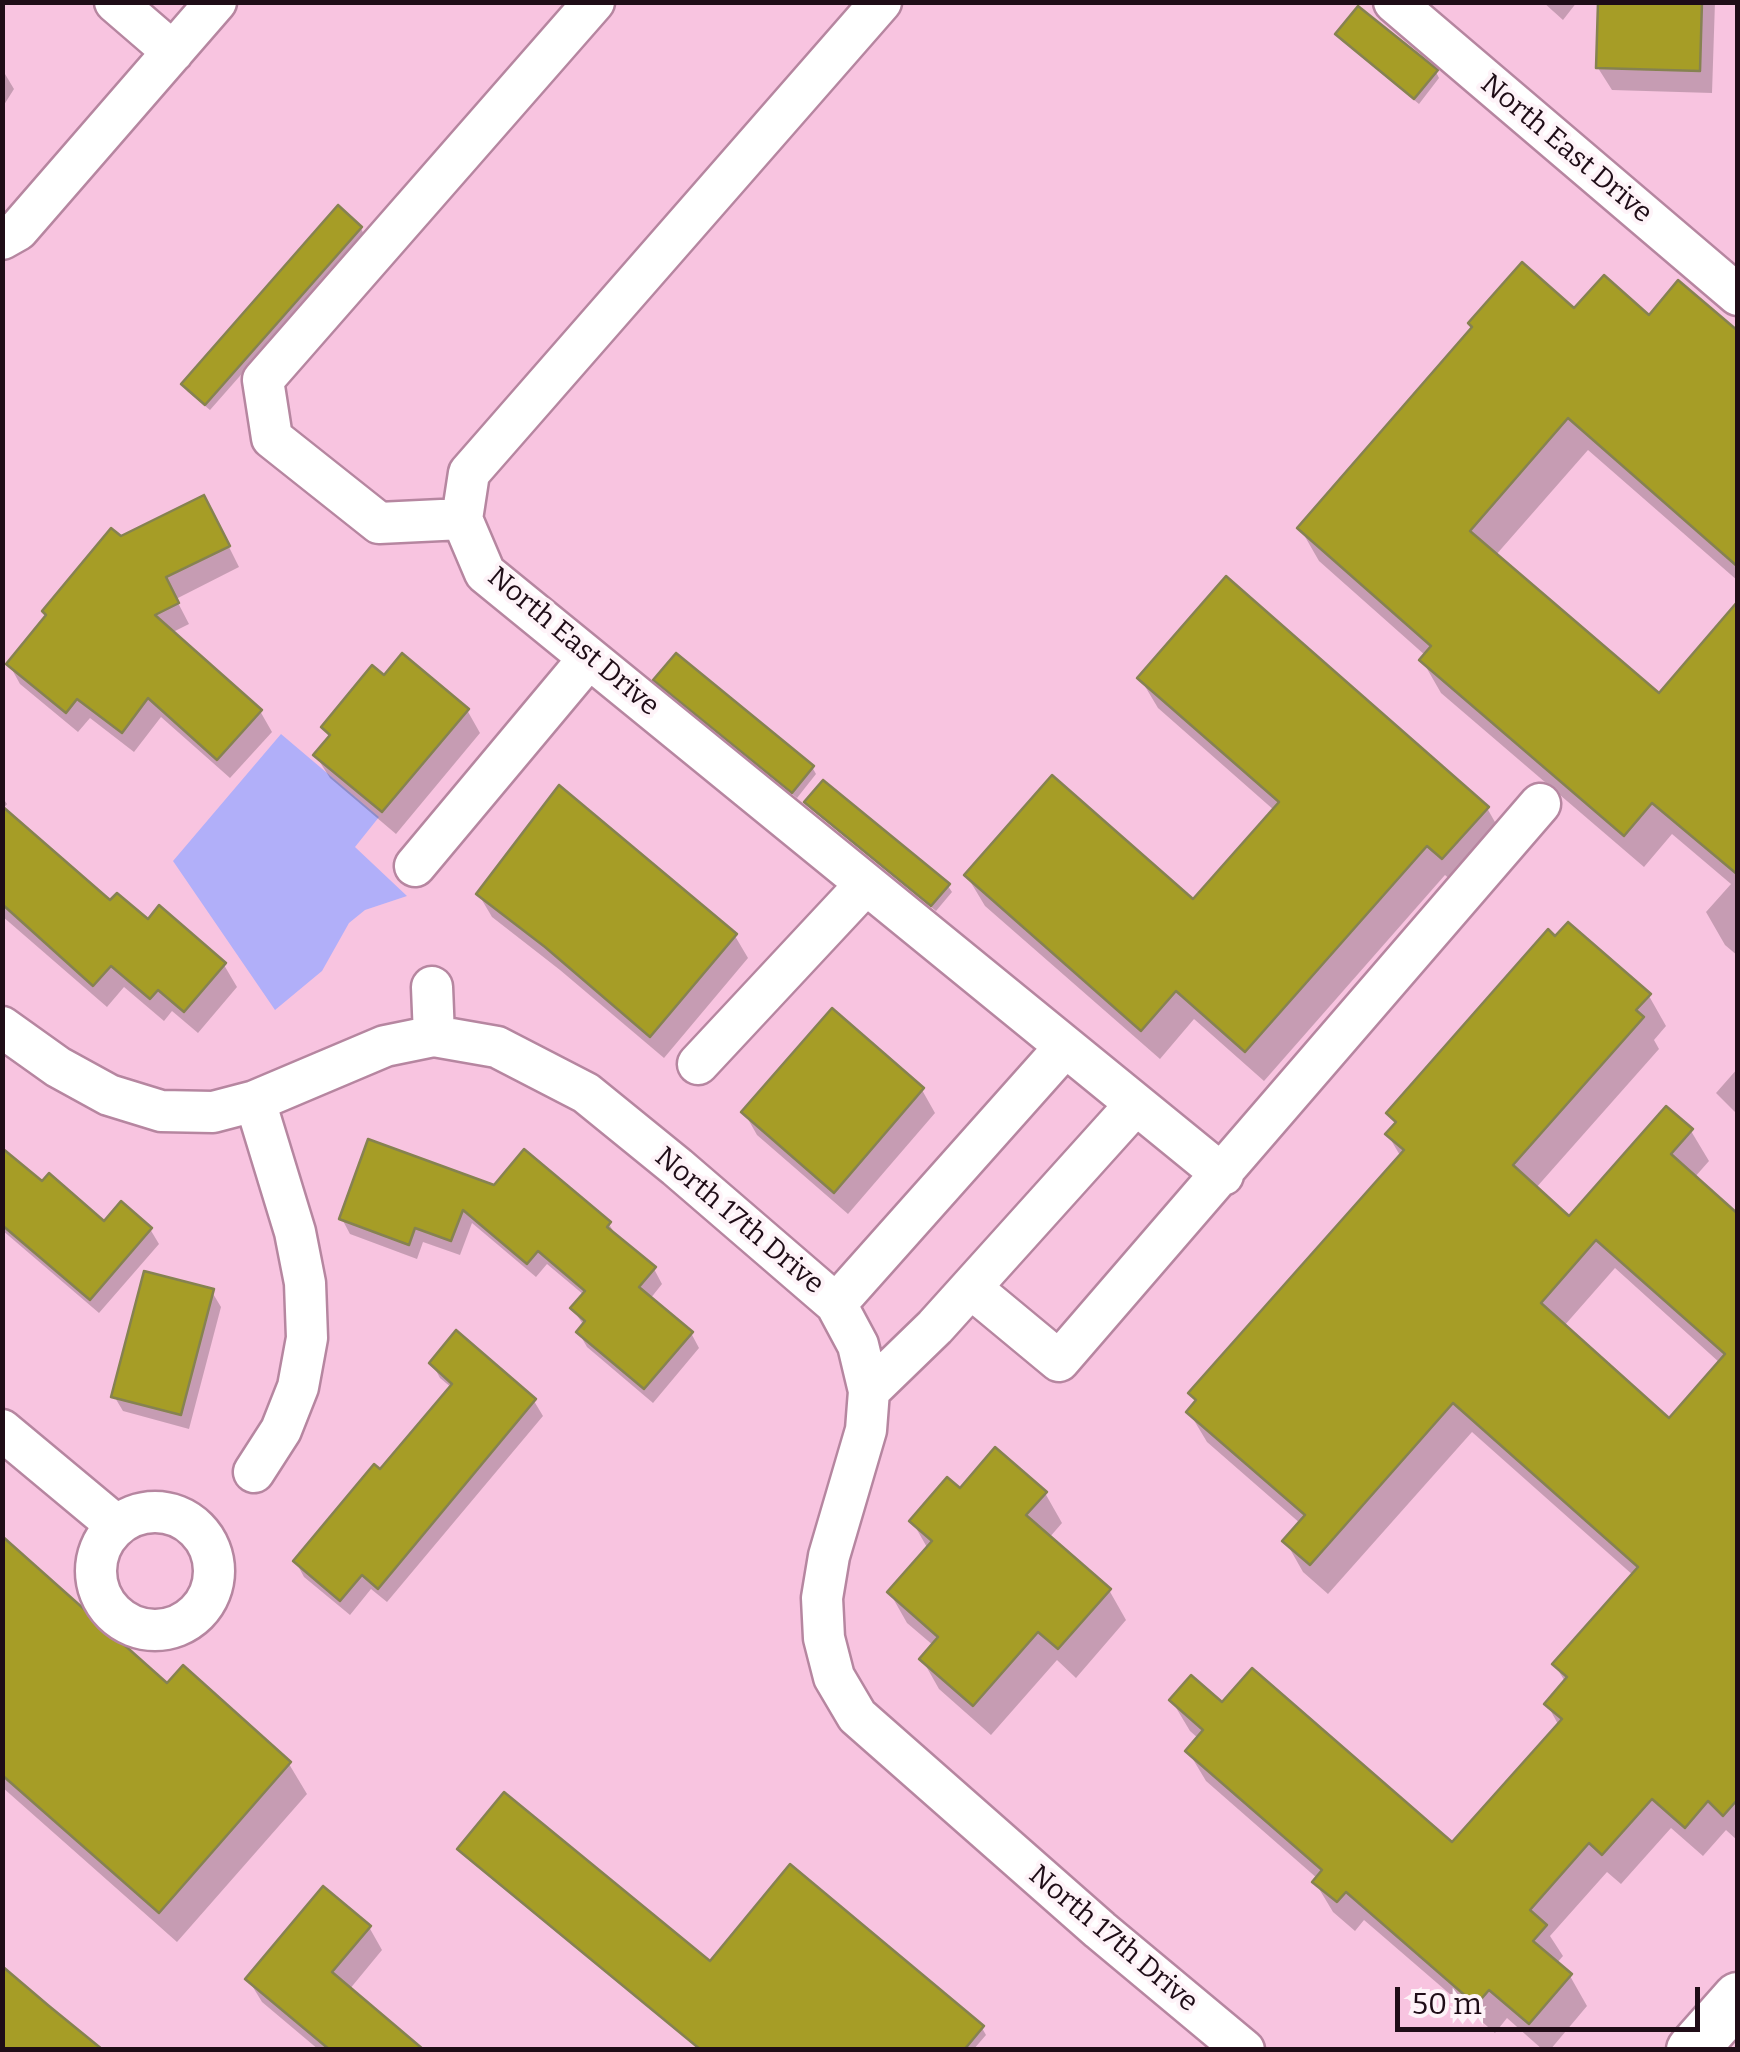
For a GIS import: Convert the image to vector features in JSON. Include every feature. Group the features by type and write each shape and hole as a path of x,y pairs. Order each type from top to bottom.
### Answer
{"main road":[{"path":"1692,2050 1738,1998"}],"street":[{"path":"115,2 173,52"},
{"path":"2,239 18,230 216,2"},
{"path":"594,2 263,380 272,438 378,523 462,519 469,473 880,2"},
{"name":"North East Drive","path":"1394,2 1738,295"},
{"name":"North East Drive","path":"462,519 485,573 1223,1175"},
{"path":"415,866 590,658"},
{"path":"972,1288 1059,1361 1540,804"},
{"path":"698,1064 866,884"},
{"path":"432,988 434,1036"},
{"name":"North 17th Drive","path":"2,1028 109,1096 161,1111 214,1112 255,1101 385,1046 434,1036 496,1047 586,1093 836,1304 858,1345 869,1391 866,1430 829,1556 822,1598 824,1638 834,1677 857,1716 1244,2050"},
{"path":"836,1304 1066,1046"},
{"path":"254,1472 281,1430 298,1386 307,1338 305,1284 296,1232 255,1101"},
{"path":"869,1391 972,1288 1136,1104"},
{"path":"2,1430 116,1525"}],"shaded area":[{"path":"281,734 379,817 355,847 407,896 365,910 349,923 322,971 275,1010 173,861"}],"building":[{"path":"1598,2 1702,2 1700,71 1596,68"},
{"path":"1358,6 1438,70 1414,99 1335,34"},
{"path":"338,205 362,227 205,405 181,384"},
{"path":"1522,262 1574,308 1604,275 1649,315 1678,280 1738,331 1738,567 1568,418 1470,531 1659,693 1738,601 1738,875 1652,803 1624,836 1419,660 1431,646 1297,528 1472,327 1468,323"},
{"path":"204,495 230,546 166,577 179,603 155,615 262,710 217,760 148,698 122,733 77,699 66,713 6,664 46,615 42,611 111,528 121,536"},
{"path":"1226,576 1489,807 1442,859 1427,846 1245,1052 1176,991 1141,1031 964,875 1052,775 1193,899 1279,802 1137,678"},
{"path":"402,653 469,709 382,812 313,755 330,735 321,727 372,665 384,675"},
{"path":"676,653 814,766 792,793 653,680"},
{"path":"823,780 950,884 931,906 804,802"},
{"path":"559,785 737,934 650,1037 476,894"},
{"path":"2,806 110,900 117,893 148,919 159,905 226,963 184,1012 158,990 150,999 111,966 93,986 2,904"},
{"path":"1568,922 1651,994 1636,1010 1644,1017 1513,1165 1569,1216 1666,1106 1693,1129 1671,1154 1738,1214 1738,1799 1723,1816 1708,1801 1685,1828 1652,1799 1602,1855 1589,1843 1530,1910 1547,1925 1533,1941 1572,1974 1529,2024 1489,1990 1476,2005 1346,1892 1337,1902 1312,1882 1322,1870 1185,1751 1203,1730 1169,1700 1191,1675 1222,1702 1252,1668 1452,1842 1562,1719 1544,1704 1567,1677 1552,1664 1638,1567 1453,1403 1310,1565 1282,1541 1305,1515 1186,1412 1196,1400 1188,1393 1404,1150 1385,1134 1396,1122 1386,1113 1548,929 1555,936","holes":["1596,1240 1725,1354 1669,1418 1541,1303"]},
{"path":"832,1008 924,1088 834,1193 741,1112"},
{"path":"368,1139 494,1185 524,1149 611,1222 607,1227 656,1267 639,1287 693,1332 644,1389 576,1332 585,1321 570,1308 585,1291 538,1251 527,1264 463,1210 451,1241 415,1228 409,1245 339,1219"},
{"path":"2,1148 42,1181 49,1173 104,1221 121,1201 152,1228 90,1300 2,1225"},
{"path":"144,1271 214,1289 181,1415 111,1397"},
{"path":"456,1330 536,1399 378,1589 362,1575 340,1601 293,1561 374,1464 380,1469 452,1384 429,1363"},
{"path":"995,1447 1047,1492 1026,1515 1111,1589 1058,1649 1038,1632 973,1706 919,1659 938,1637 887,1592 932,1541 909,1521 947,1477 960,1488"},
{"path":"2,1536 167,1683 183,1665 291,1762 159,1913 2,1775"},
{"path":"504,1792 710,1961 790,1864 984,2026 964,2050 701,2050 457,1849"},
{"path":"323,1886 371,1926 332,1972 424,2050 330,2050 245,1979"},
{"path":"2,1966 49,2006 103,2050 2,2050"}]}
